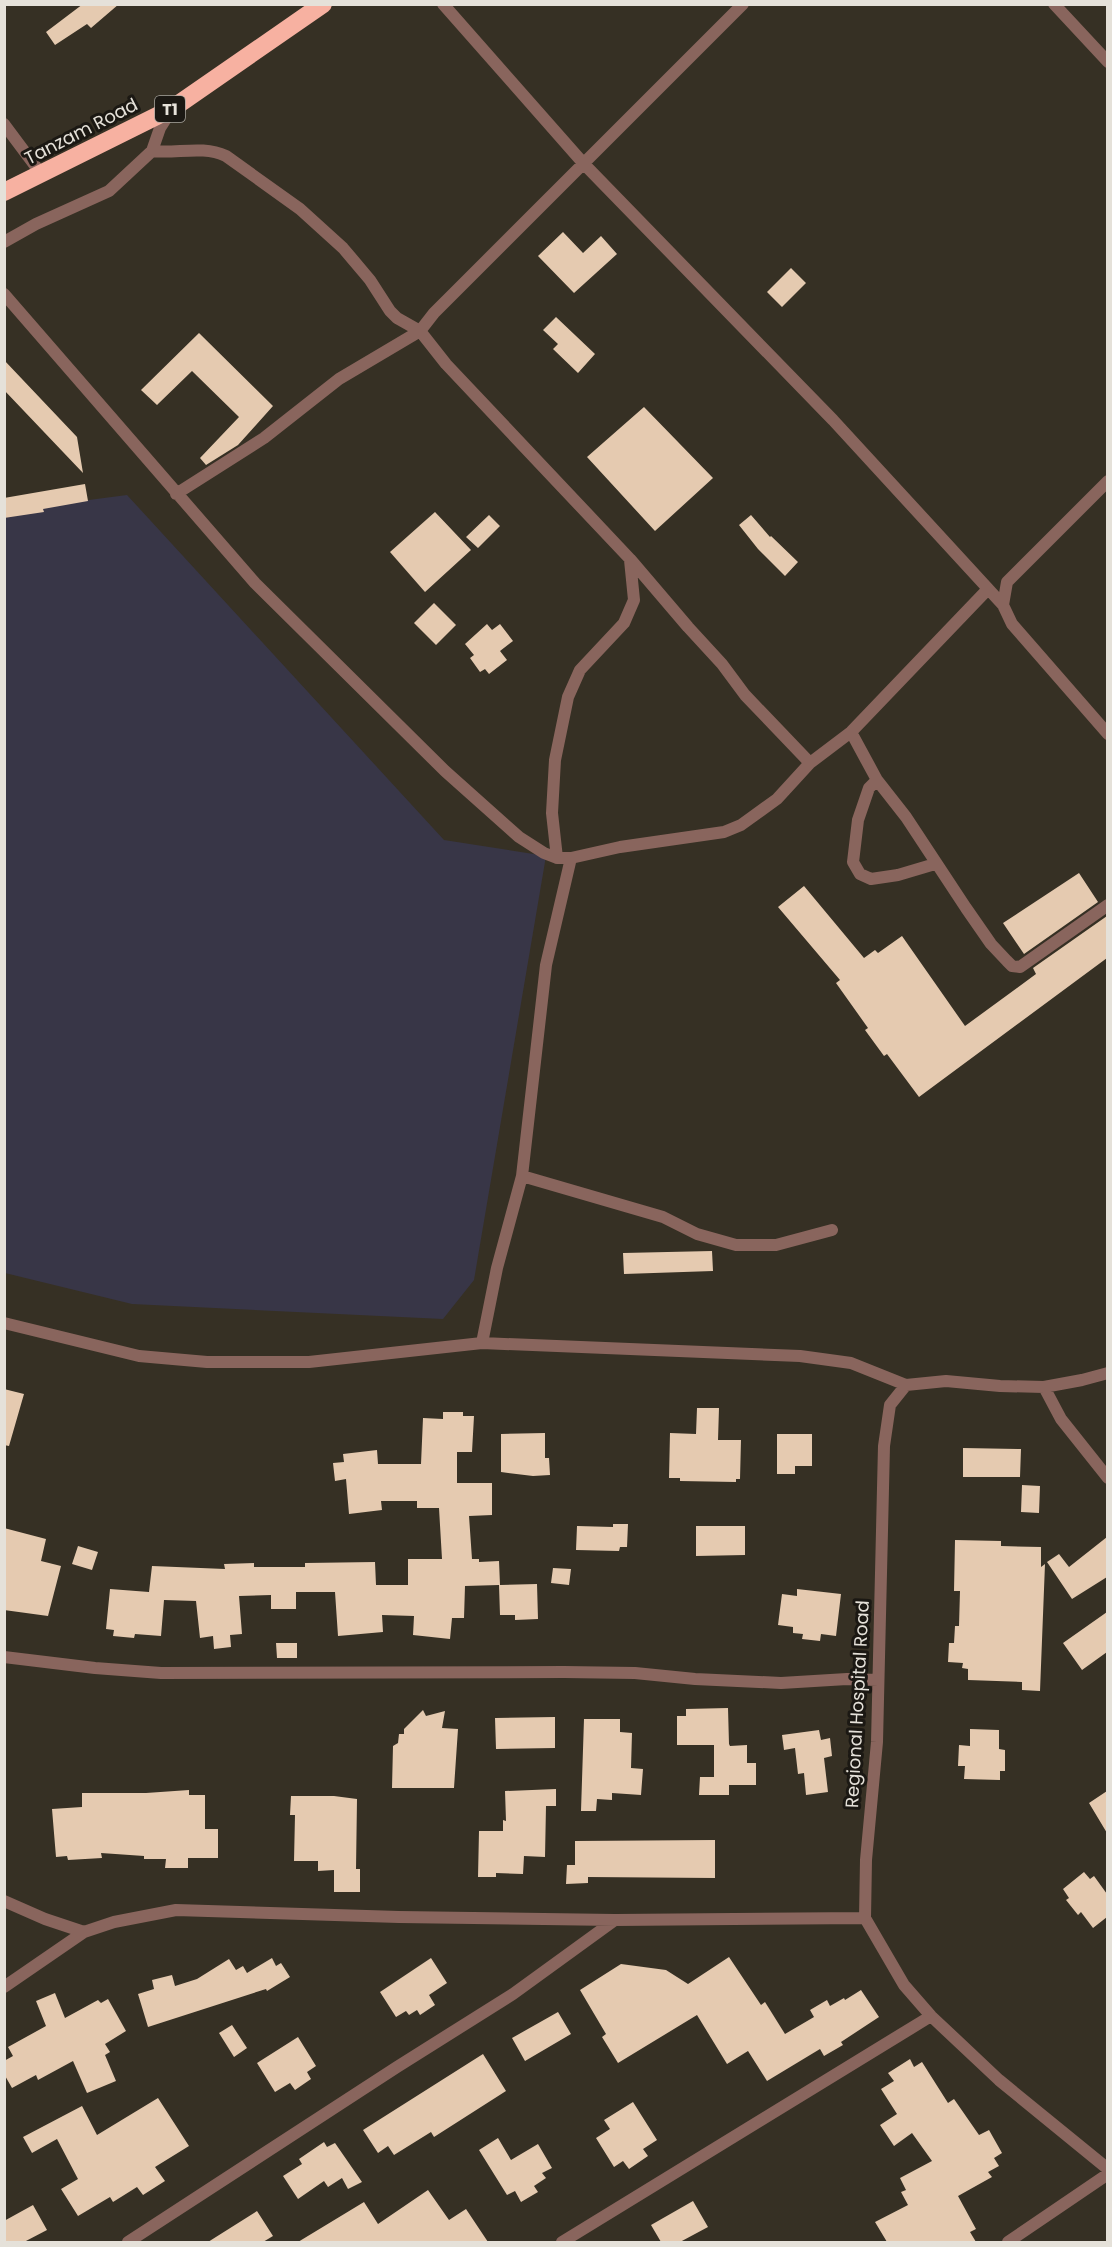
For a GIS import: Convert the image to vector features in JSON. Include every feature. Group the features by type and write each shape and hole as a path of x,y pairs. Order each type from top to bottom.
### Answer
{"highway":[{"name":"Tanzam Road","path":"4,192 173,108 323,4"}],"street":[{"path":"443,4 584,164 833,420 1003,605 1012,624 1107,734"},
{"path":"176,494 264,438 339,379 420,331 434,313 743,4"},
{"path":"1054,4 1107,62"},
{"path":"4,242 36,224 109,191 152,151 160,128 173,108"},
{"path":"4,124 42,175"},
{"path":"152,151 166,153 203,150 216,151 226,156 300,209 343,248 370,280 397,318 420,331 446,364 630,559 723,664 745,695 810,763"},
{"path":"4,294 255,583 445,771 519,837 557,858 571,858 620,847 688,838 733,829 777,799 810,763 851,732 988,590"},
{"path":"1003,605 1007,582 1107,481"},
{"path":"557,858 552,813 555,760 568,697 580,670 624,623 634,600 630,559"},
{"path":"851,732 877,780 906,818 934,864 991,944 1012,966 1020,967 1107,905"},
{"path":"877,780 869,788 858,820 853,862 860,874 871,879 934,864"},
{"path":"482,1343 497,1268 522,1176 546,965 571,858"},
{"path":"522,1176 663,1217 698,1234 736,1245 777,1245 832,1230"},
{"path":"4,1323 139,1356 207,1362 309,1362 482,1343 800,1356 851,1363 906,1384 946,1380 1000,1386 1044,1387 1082,1380 1107,1372"},
{"name":"Regional Hospital Road","path":"865,1918 866,1860 877,1742 884,1446 890,1405 906,1384"},
{"path":"1044,1387 1061,1419 1107,1478"},
{"path":"4,1657 161,1673 564,1671 636,1673 695,1679 781,1683 847,1679 878,1680"},
{"path":"4,1901 45,1919 84,1932"},
{"path":"4,1987 84,1932 114,1922 176,1910 399,1917 615,1920 865,1918 904,1984 931,2016 999,2080 1107,2169"},
{"path":"128,2242 387,2073 513,1994 615,1920"},
{"path":"562,2242 931,2016"},
{"path":"1008,2242 1107,2174"}],"shaded area":[{"path":"127,495 444,840 546,856 474,1280 443,1319 132,1304 5,1273 5,511"}],"building":[{"path":"83,4 119,4 91,28 87,24 55,45 46,32"},
{"path":"563,232 583,253 601,236 617,254 574,293 538,256"},
{"path":"791,268 806,283 782,307 767,292"},
{"path":"556,317 595,354 578,373 553,349 558,344 543,330"},
{"path":"199,333 273,406 238,445 206,465 200,458 239,417 192,371 157,405 141,390"},
{"path":"4,360 77,437 83,473 4,390"},
{"path":"644,407 713,478 655,531 587,457"},
{"path":"85,484 88,501 43,509 44,512 4,518 4,498"},
{"path":"435,512 471,550 425,592 390,552"},
{"path":"489,515 500,526 478,548 466,537"},
{"path":"751,515 770,537 798,562 785,576 758,549 739,525"},
{"path":"434,603 456,625 436,645 414,623"},
{"path":"487,624 492,630 500,624 513,641 500,651 507,660 489,674 485,669 480,672 470,658 474,655 465,644"},
{"path":"1079,873 1098,902 1024,954 1003,923"},
{"path":"804,886 864,958 875,950 878,953 902,936 965,1026 1036,974 1033,968 1107,916 1107,958 919,1097 887,1054 884,1056 865,1030 868,1028 836,983 840,980 778,907"},
{"path":"712,1251 713,1271 624,1274 623,1253"},
{"path":"4,1389 24,1394 9,1446 4,1445"},
{"path":"697,1408 719,1408 718,1440 741,1440 740,1479 736,1479 736,1482 680,1481 680,1478 669,1478 670,1433 696,1434"},
{"path":"443,1412 463,1412 463,1416 474,1416 472,1452 457,1452 457,1483 492,1483 492,1515 469,1516 472,1559 479,1559 479,1562 499,1561 500,1585 537,1584 538,1619 515,1620 515,1615 500,1615 499,1585 465,1586 464,1618 452,1618 450,1639 413,1635 414,1616 382,1615 383,1632 338,1636 335,1592 296,1592 296,1609 271,1609 271,1595 239,1596 242,1634 230,1635 231,1647 214,1649 213,1636 200,1638 196,1601 164,1600 161,1636 135,1634 134,1638 113,1636 114,1630 106,1629 110,1589 149,1592 152,1566 225,1569 224,1564 254,1563 254,1567 305,1567 305,1563 375,1562 376,1585 408,1585 408,1559 442,1559 439,1508 417,1508 417,1501 381,1501 382,1510 349,1514 346,1479 335,1481 333,1463 344,1462 343,1454 377,1450 378,1464 421,1464 423,1418 443,1419"},
{"path":"545,1433 545,1458 549,1458 550,1475 533,1476 501,1472 501,1434"},
{"path":"777,1434 812,1434 812,1466 795,1466 795,1474 777,1474"},
{"path":"963,1448 1021,1449 1020,1477 963,1477"},
{"path":"1022,1485 1040,1486 1039,1513 1021,1512"},
{"path":"613,1524 628,1524 627,1547 620,1547 619,1551 576,1550 577,1526 613,1527"},
{"path":"696,1526 745,1526 745,1555 696,1556"},
{"path":"4,1528 46,1539 41,1561 61,1566 48,1616 4,1610"},
{"path":"1107,1537 1107,1577 1072,1599 1047,1562 1059,1554 1069,1567"},
{"path":"955,1540 1001,1541 1001,1546 1041,1547 1041,1567 1045,1564 1040,1691 1022,1690 1022,1682 968,1680 968,1669 962,1668 963,1663 948,1662 949,1643 954,1643 955,1626 959,1626 960,1591 954,1591"},
{"path":"78,1546 98,1552 92,1570 72,1564"},
{"path":"553,1568 571,1569 569,1585 551,1583"},
{"path":"797,1589 841,1594 836,1636 821,1634 820,1641 802,1639 803,1634 793,1633 793,1627 778,1625 782,1594 797,1596"},
{"path":"1107,1612 1107,1652 1082,1670 1063,1643"},
{"path":"276,1643 297,1643 297,1658 277,1658"},
{"path":"728,1708 729,1744 730,1746 747,1745 747,1763 756,1763 756,1785 729,1785 729,1795 699,1795 700,1777 714,1777 714,1745 677,1745 677,1716 686,1716 686,1709"},
{"path":"423,1710 426,1716 445,1711 442,1728 458,1729 454,1788 392,1788 393,1746 398,1743 399,1734 404,1734 404,1729"},
{"path":"555,1717 555,1748 496,1749 495,1718"},
{"path":"584,1719 620,1719 620,1732 632,1733 631,1768 643,1769 641,1795 612,1793 612,1800 597,1799 596,1811 581,1811"},
{"path":"970,1729 999,1730 999,1749 1005,1750 1005,1771 1000,1771 1000,1780 964,1779 965,1766 958,1766 959,1745 970,1746"},
{"path":"819,1730 821,1740 830,1738 832,1756 824,1758 828,1792 806,1795 804,1773 798,1774 795,1748 784,1750 782,1735"},
{"path":"556,1789 556,1806 546,1806 545,1857 524,1856 523,1874 496,1873 496,1877 478,1877 479,1831 503,1831 503,1820 506,1821 505,1791"},
{"path":"189,1790 189,1795 205,1795 205,1829 218,1829 218,1858 188,1858 188,1868 165,1868 166,1859 144,1859 144,1856 101,1853 102,1858 68,1860 67,1856 56,1857 52,1809 82,1807 82,1793"},
{"path":"1107,1791 1107,1833 1089,1803"},
{"path":"291,1796 334,1796 357,1799 356,1869 360,1869 360,1892 334,1892 334,1870 318,1871 318,1861 294,1861 295,1815 290,1815"},
{"path":"715,1840 715,1878 588,1877 588,1883 566,1884 567,1865 575,1865 575,1841"},
{"path":"1084,1872 1090,1879 1094,1876 1107,1894 1107,1917 1093,1928 1081,1912 1078,1915 1066,1900 1069,1898 1063,1889"},
{"path":"729,1957 761,2005 765,2002 785,2034 814,2017 810,2010 827,2000 830,2006 861,1990 879,2017 841,2042 843,2045 824,2056 820,2049 767,2081 748,2051 727,2064 697,2015 618,2063 602,2037 606,2034 580,1990 621,1964 666,1970 688,1984"},
{"path":"272,1958 276,1966 281,1963 290,1977 267,1991 266,1989 148,2027 138,1994 154,1989 152,1980 172,1975 175,1986 197,1979 229,1959 236,1970 243,1966 247,1973"},
{"path":"431,1958 447,1983 429,1995 435,2005 420,2015 417,2010 409,2015 406,2011 396,2017 380,1992"},
{"path":"55,1993 65,2018 98,2000 101,2003 108,1999 126,2031 105,2044 110,2052 105,2055 116,2081 87,2093 73,2061 38,2080 36,2075 12,2088 4,2074 4,2061 13,2056 8,2047 46,2026 36,2001"},
{"path":"558,2012 571,2034 525,2061 512,2038"},
{"path":"232,2025 247,2048 234,2057 219,2033"},
{"path":"298,2037 316,2066 307,2072 311,2079 295,2090 290,2083 275,2092 257,2063"},
{"path":"483,2054 506,2091 434,2137 431,2132 394,2155 388,2146 378,2153 363,2130"},
{"path":"910,2059 914,2067 922,2062 948,2103 954,2099 979,2135 989,2130 1002,2153 994,2158 999,2166 988,2172 992,2177 958,2196 976,2229 970,2232 976,2242 887,2242 875,2222 908,2205 901,2192 906,2190 900,2178 932,2161 912,2133 894,2146 880,2125 897,2114 881,2089 894,2081 888,2073"},
{"path":"158,2098 189,2146 155,2167 165,2181 143,2195 137,2187 113,2202 110,2197 78,2216 61,2189 78,2179 57,2139 32,2153 23,2137 82,2106 97,2135"},
{"path":"633,2102 657,2140 643,2149 648,2156 629,2169 623,2161 614,2167 596,2138 610,2129 604,2120"},
{"path":"498,2138 511,2160 538,2144 552,2168 542,2173 546,2178 534,2186 538,2192 521,2202 515,2191 507,2195 479,2150"},
{"path":"324,2142 327,2147 335,2143 362,2182 348,2189 342,2178 328,2187 324,2181 298,2199 283,2176 302,2164 299,2159"},
{"path":"428,2190 449,2220 466,2209 488,2242 298,2242 364,2202 378,2224"},
{"path":"693,2201 708,2227 680,2242 661,2242 651,2225"},
{"path":"33,2205 47,2230 24,2242 4,2242 4,2221"},
{"path":"257,2211 273,2236 263,2242 208,2242"}]}
